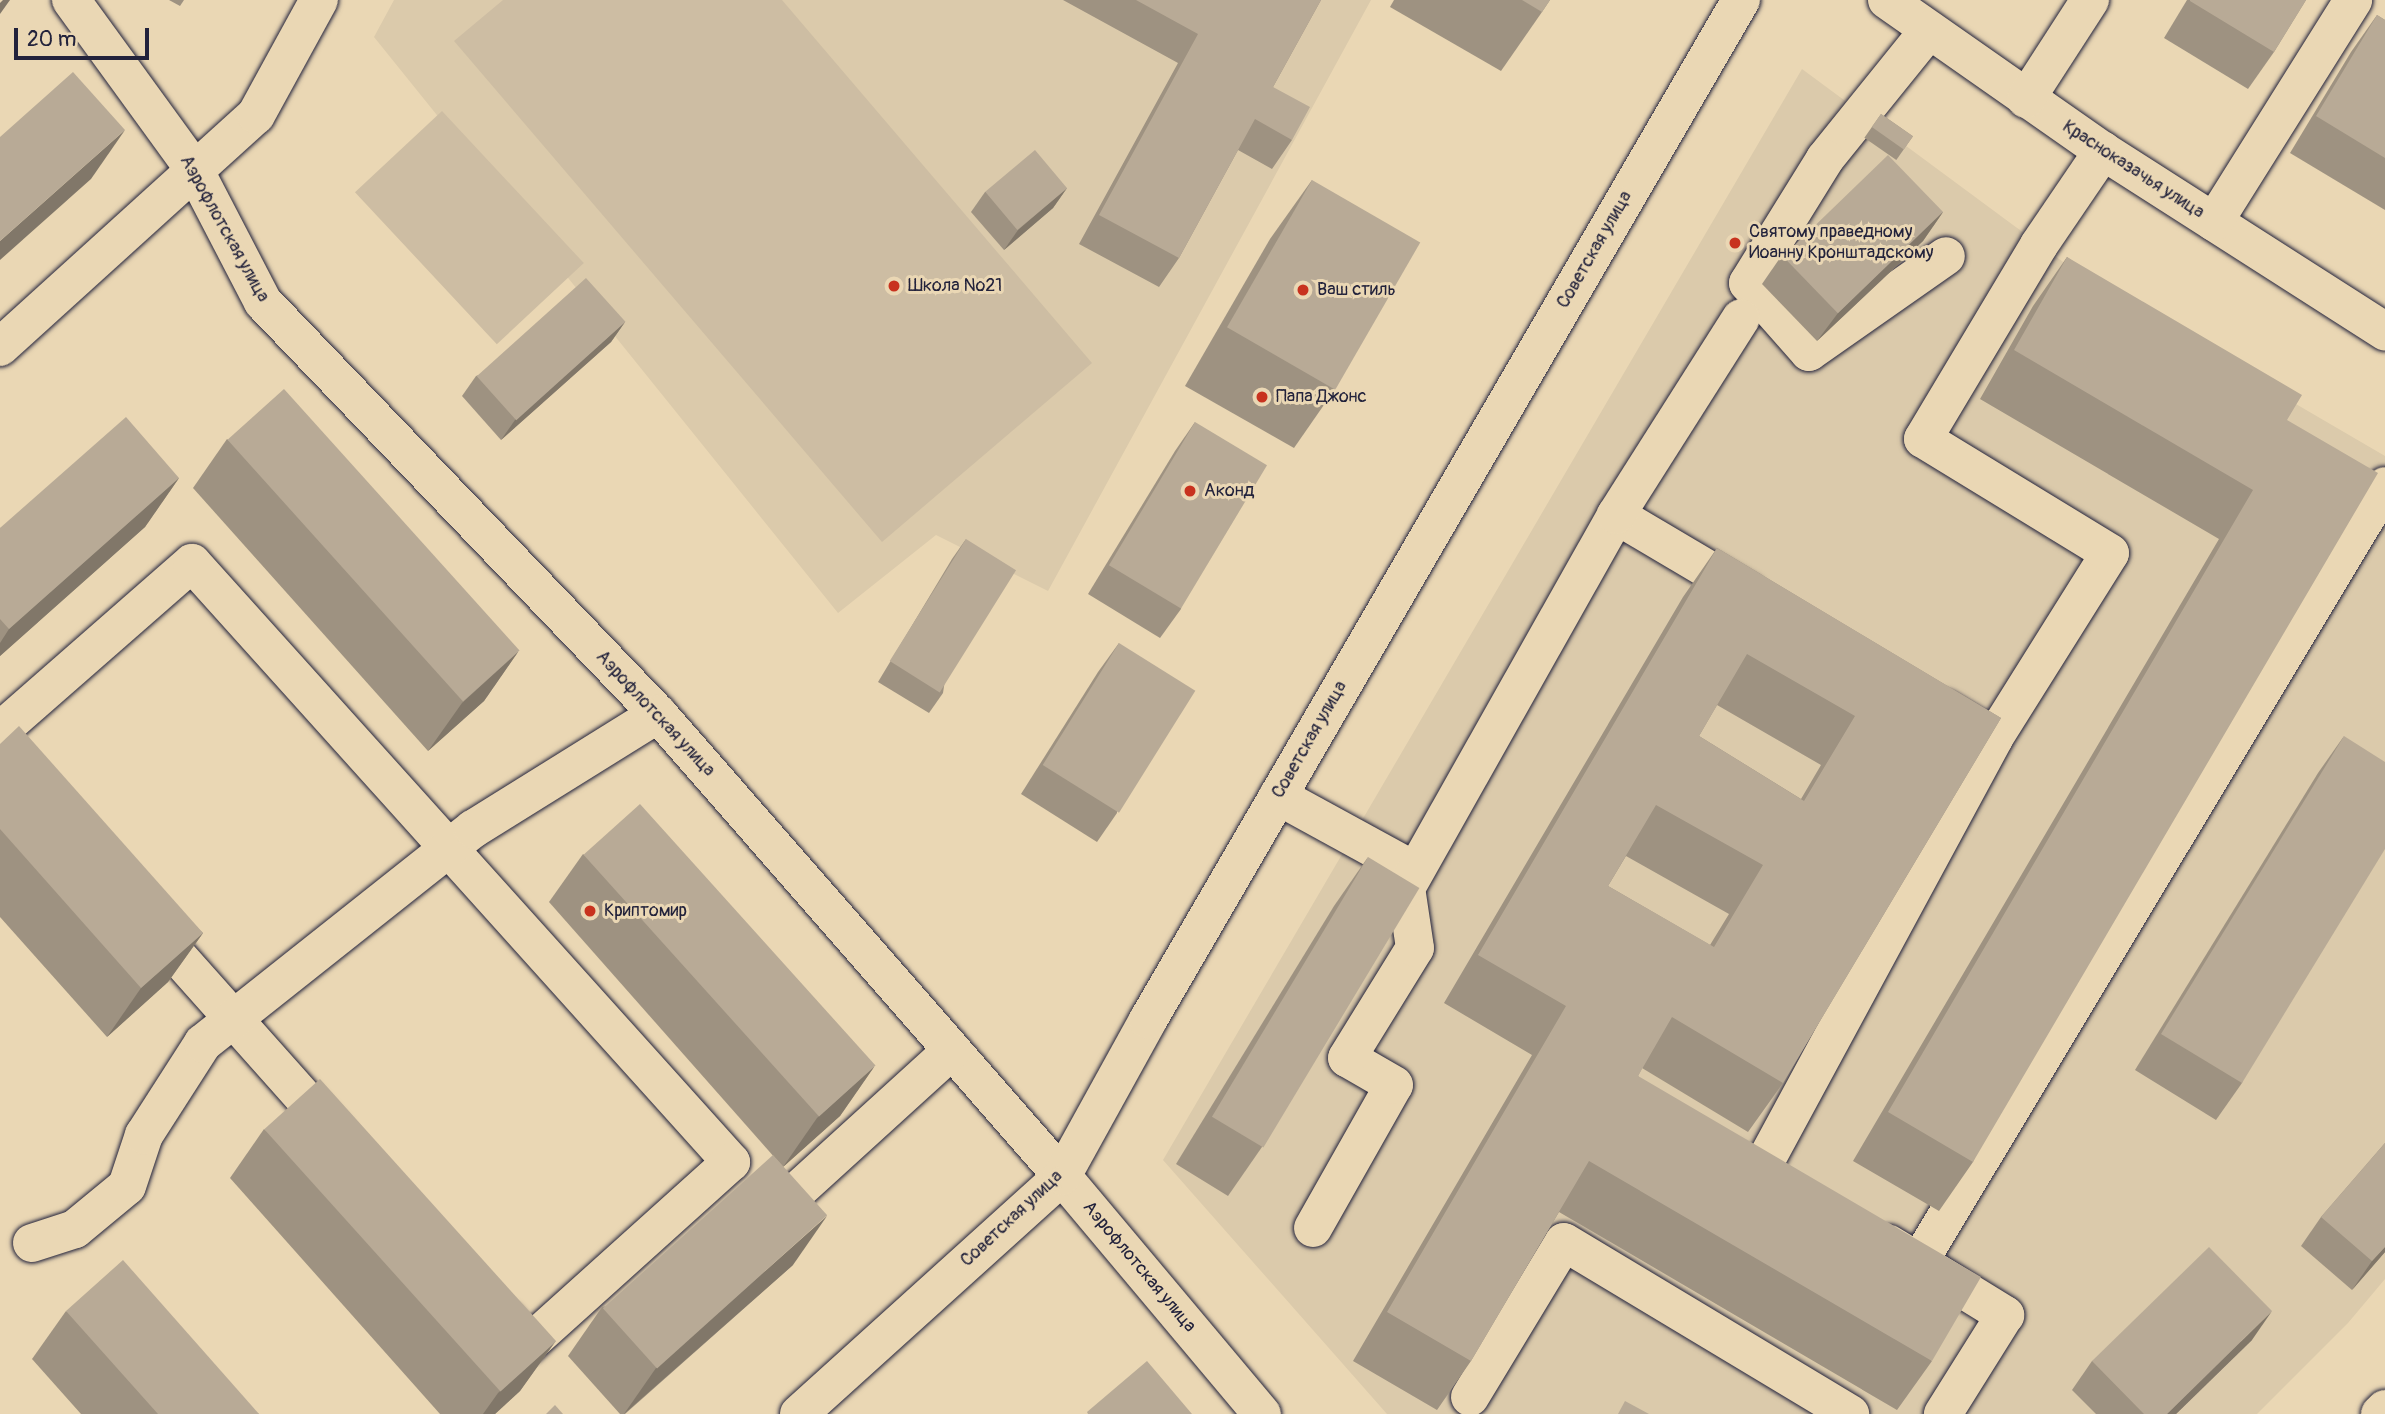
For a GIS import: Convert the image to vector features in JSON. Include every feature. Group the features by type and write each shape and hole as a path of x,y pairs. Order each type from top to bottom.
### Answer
{"street":[{"name":"Аэрофлотская улица","path":"71,0 194,169 264,302 658,714 1062,1176 1262,1414"},
{"path":"0,346 256,115 319,0"},
{"name":"Советская улица","path":"799,1414 1062,1176 1278,796 1741,0"},
{"name":"Красноказачья улица","path":"1886,0 2103,151 2385,331"},
{"path":"2026,99 2090,0"},
{"path":"2214,222 2353,0"},
{"path":"1929,30 1825,159 1748,283 1809,352 1946,256"},
{"path":"1697,1142 1759,1173 1994,738 2110,553 1923,439 2039,245 2103,151"},
{"path":"1313,1228 1394,1085 1347,1058 1415,948 1406,888 1616,515 1741,318"},
{"path":"1919,1262 2385,486"},
{"path":"1616,515 1781,612"},
{"path":"3,750 192,563 451,847 731,1162 528,1345 482,1294"},
{"path":"1911,689 1994,738"},
{"path":"32,1243 75,1229 127,1185 144,1135 202,1043 473,829 658,714"},
{"path":"1278,796 1415,871"},
{"path":"125,897 362,1162"},
{"path":"784,1203 952,1050"},
{"path":"1853,1222 2005,1315 1942,1414"},
{"path":"1470,1397 1564,1242 1850,1414"},
{"path":"2380,1414 2385,1409"}],"shaded area":[{"name":"Школа №21","path":"394,0 1371,0 1048,591 936,535 838,613 374,37"},
{"path":"503,0 782,0 1092,363 882,542 454,41"},
{"path":"1802,69 2101,290 2385,456 2385,1279 2348,1323 2257,1414 1387,1414 1163,1160"},
{"path":"442,111 584,263 497,344 355,192"}],"building":[{"path":"1136,0 1321,0 1273,87 1310,107 1292,140 1255,119 1179,258 1099,215 1198,34"},
{"path":"1522,0 1550,0 1542,12"},
{"path":"2190,0 2306,0 2274,52"},
{"path":"2377,15 2385,20 2385,158 2316,116"},
{"path":"73,72 125,130 0,241 0,137"},
{"path":"1881,114 1913,136 1904,149 1872,127"},
{"path":"1035,150 1067,188 1017,230 985,192"},
{"path":"1888,155 1943,212 1838,313 1783,256"},
{"path":"1312,180 1420,242 1335,390 1227,327"},
{"path":"2067,257 2302,395 2287,420 2378,473 1973,1162 1888,1112 2253,490 2014,350"},
{"path":"586,278 625,322 516,420 477,376"},
{"path":"284,389 520,651 463,701 228,440"},
{"path":"126,417 179,478 9,629 0,619 0,528"},
{"path":"1195,422 1267,465 1181,608 1109,565"},
{"path":"966,539 1016,570 940,692 890,661"},
{"path":"1717,548 2001,718 1783,1083 1672,1017 1638,1076 1981,1277 1932,1361 1589,1161 1471,1361 1387,1312 1566,1006 1478,955","holes":["1747,654 1855,716 1804,801 1699,736","1656,805 1763,865 1714,947 1608,886"]},
{"path":"1119,643 1195,691 1119,813 1043,765"},
{"path":"19,726 203,933 141,988 0,829 0,744"},
{"path":"2344,736 2385,762 2385,849 2242,1083 2161,1034"},
{"path":"640,804 876,1066 819,1116 584,855"},
{"path":"1368,857 1419,888 1263,1148 1212,1117"},
{"path":"320,1079 556,1341 500,1392 264,1129"},
{"path":"2385,1143 2385,1247 2372,1261 2321,1217"},
{"path":"773,1155 827,1215 657,1368 603,1308"},
{"path":"2209,1247 2272,1311 2167,1414 2144,1414 2092,1361"},
{"path":"123,1260 259,1414 158,1414 66,1311"},
{"path":"1147,1361 1192,1414 1088,1414 1087,1412"},
{"path":"1625,1401 1649,1414 1618,1414"},
{"path":"555,1405 563,1414 546,1414"}],"place":[{"name":"Святому праведному Иоанну Кронштадскому","path":"1735,243"},
{"name":"Школа №21","path":"894,286"},
{"name":"Ваш стиль","path":"1303,290"},
{"name":"Папа Джонс","path":"1262,397"},
{"name":"Аконд","path":"1190,491"},
{"name":"Криптомир","path":"590,911"}]}
